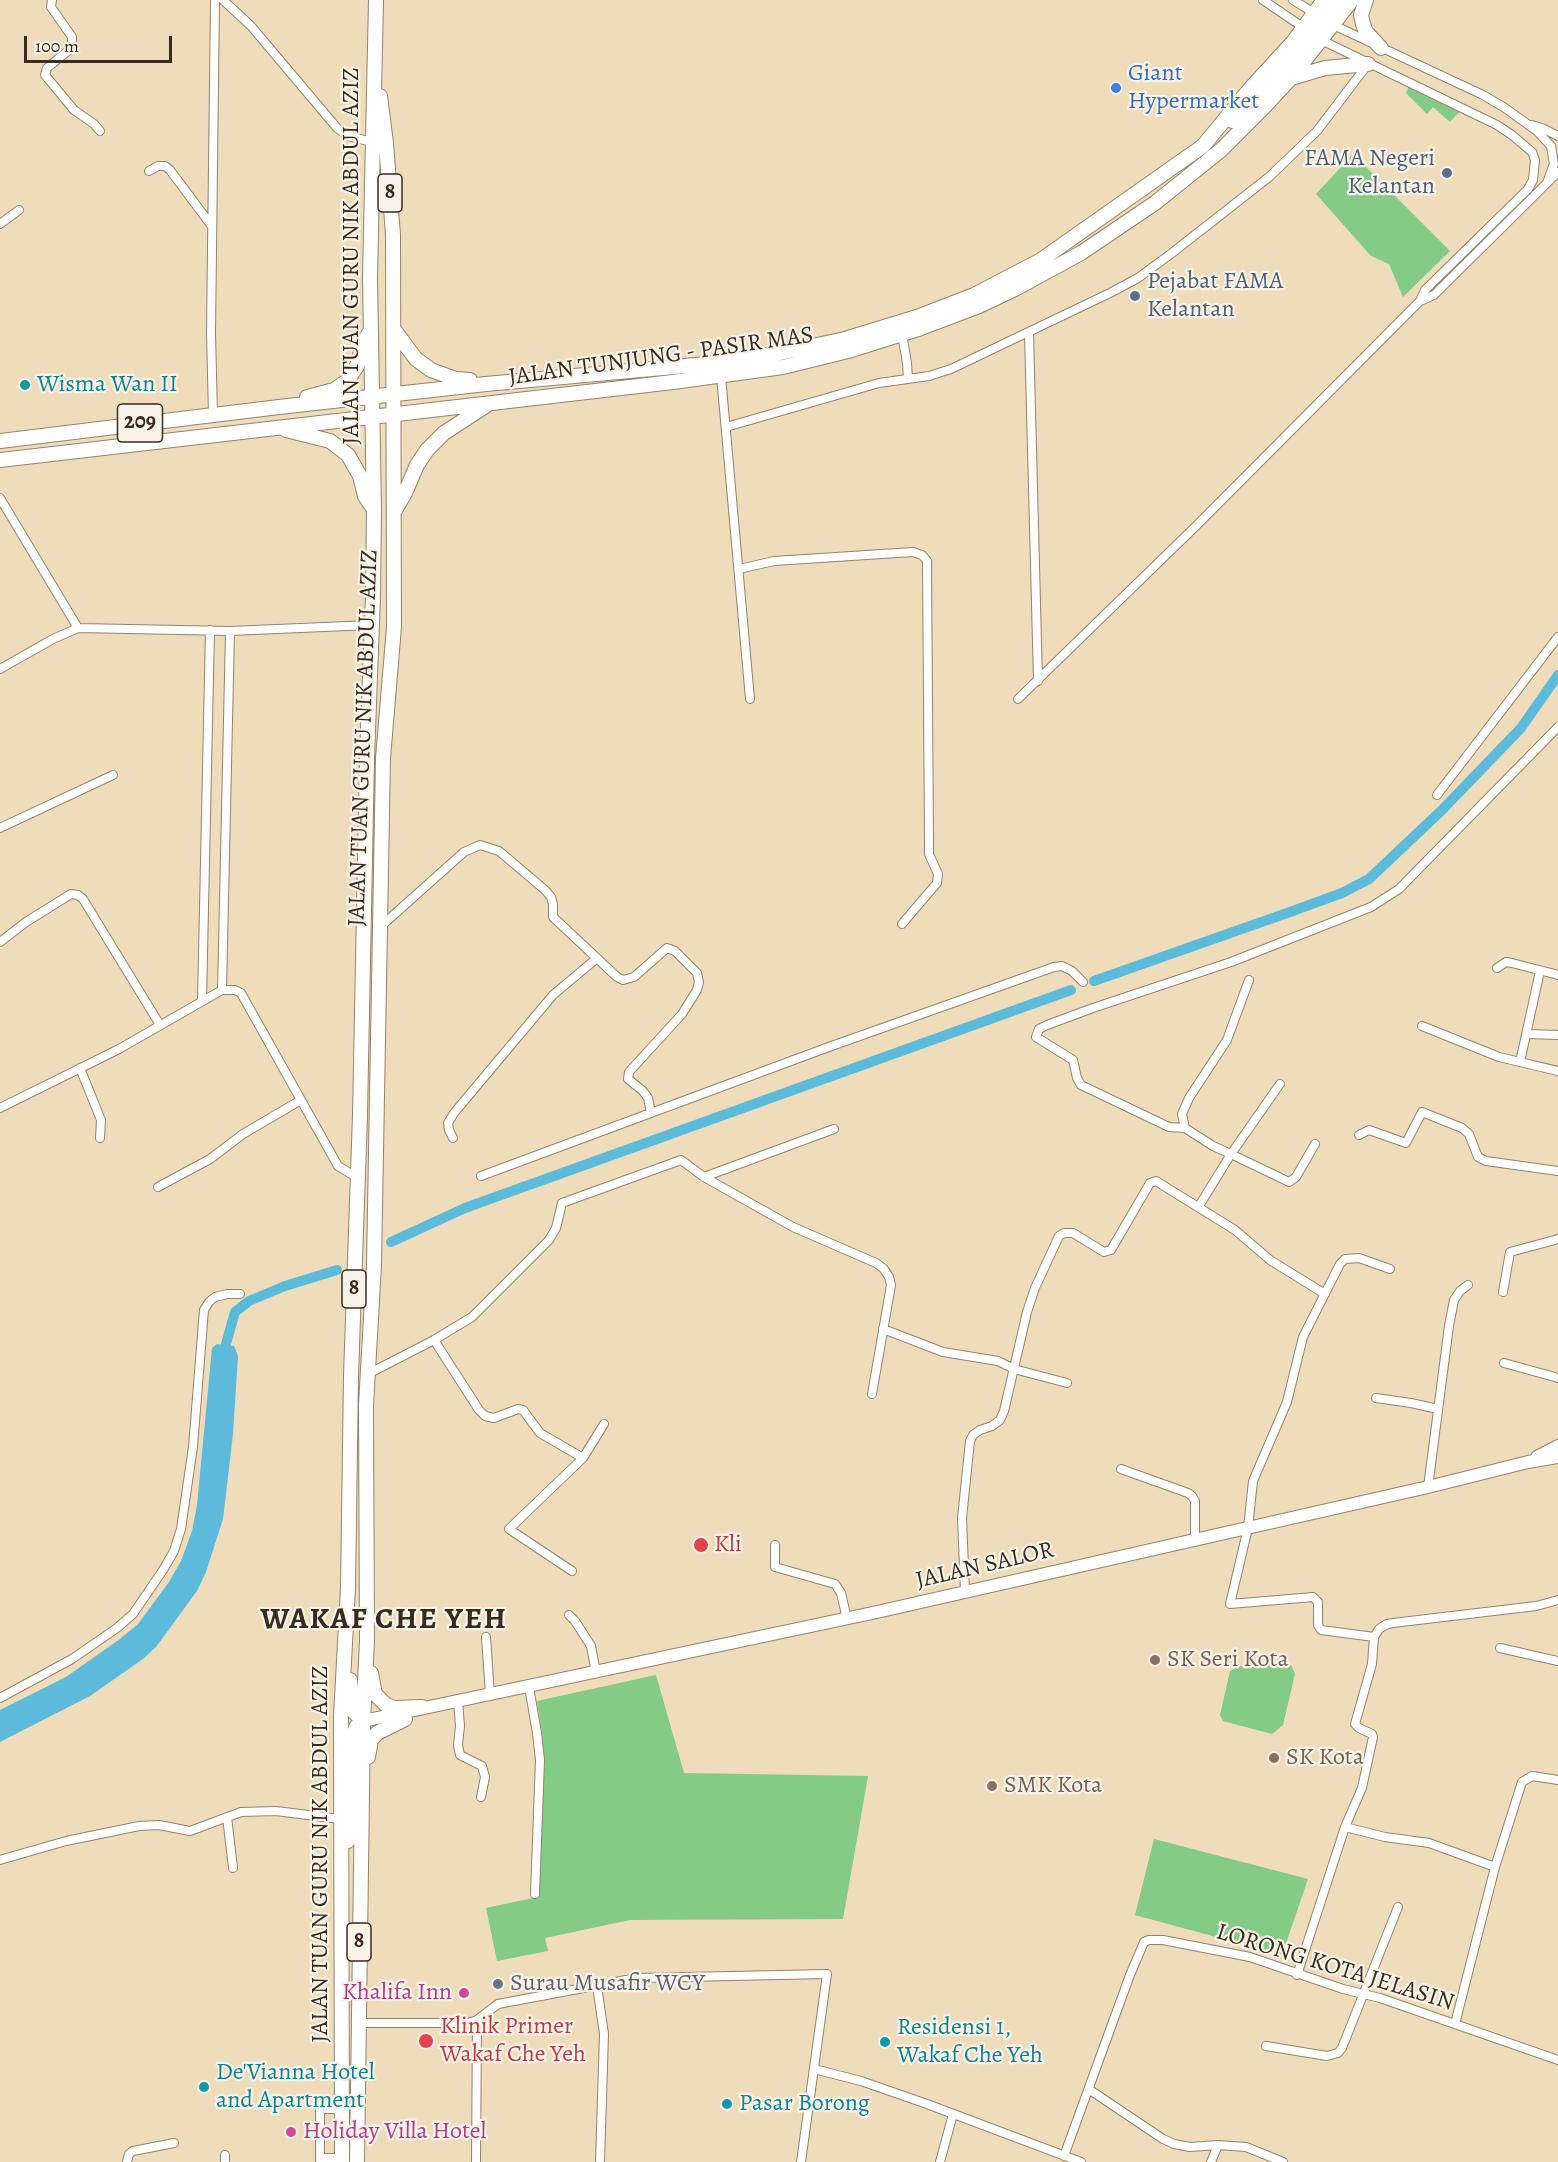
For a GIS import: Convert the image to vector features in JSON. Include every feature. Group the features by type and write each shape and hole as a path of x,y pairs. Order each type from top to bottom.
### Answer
{"main road":[{"name":"8","path":"375,56 376,0"},
{"name":"JALAN TUNJUNG - PASIR MAS","path":"372,397 486,384 672,368 770,355 845,339 916,317 974,295 1041,260 1203,146 1249,90 1293,42 1311,34 1323,19 1324,0"},
{"path":"1323,19 1340,0"},
{"name":"JALAN TUNJUNG - PASIR MAS","path":"372,417 783,368 902,334 979,306 1112,234 1221,150 1290,79 1311,34 1323,19 1352,0"},
{"path":"1366,0 1361,15 1363,24 1366,32 1381,48"},
{"name":"JALAN TUAN GURU NIK ABDUL AZIZ","path":"342,2160 340,1819 342,1690 348,1588 351,1376 374,510 370,278 375,56"},
{"name":"JALAN TUAN GURU NIK ABDUL AZIZ","path":"357,2162 361,1815 367,1641 368,1374 374,1266 383,758 394,627 395,331 392,223 386,143 375,56"},
{"path":"1290,79 1325,68 1368,64"},
{"path":"279,406 340,387 353,374 360,359 363,342 371,329"},
{"path":"395,331 417,359 431,370 456,379 486,384"},
{"name":"209","path":"0,441 279,406 372,397"},
{"path":"394,512 427,450 444,433 489,404"},
{"name":"209","path":"0,460 372,417"},
{"path":"278,428 330,441 348,455 360,476 365,496 374,510"},
{"name":"JALAN SALOR","path":"1528,1462 1558,1446"},
{"name":"JALAN SALOR","path":"363,1721 847,1619 1558,1457"},
{"path":"342,1913 350,1806 351,1743 356,1727 363,1721 353,1712 351,1705 348,1588"},
{"path":"367,1641 372,1686 380,1701 395,1708 422,1707"},
{"name":"JALAN SALOR","path":"363,1721 377,1724 405,1719 454,1702"},
{"path":"361,1815 371,1740 385,1727 405,1719"}],"street":[{"path":"52,0 51,7 72,37 72,44 69,50 47,68 45,75 74,110 100,131"},
{"path":"213,415 211,333 214,0"},
{"path":"1018,699 1420,301 1425,291 1528,189 1533,180 1535,160 1526,145 1497,125 1368,64 1311,34 1263,0"},
{"path":"1293,0 1323,19 1483,95 1526,123 1551,146 1554,164 1547,183"},
{"path":"228,2 337,128 348,135 372,142"},
{"path":"726,428 879,383 929,376 951,369 1138,278 1269,177 1310,138 1368,64"},
{"path":"1526,123 1558,136"},
{"path":"149,171 158,166 165,166 170,170 212,226"},
{"path":"1420,301 1434,295 1558,172"},
{"path":"0,224 19,210"},
{"path":"1029,333 1038,681"},
{"path":"902,334 908,363 908,378"},
{"path":"722,376 750,699"},
{"path":"0,498 78,628"},
{"path":"739,569 774,561 913,552 922,555 927,561 929,854 938,874 937,883 902,924"},
{"path":"0,669 53,639 78,628 230,631 371,625"},
{"path":"202,1000 210,630"},
{"path":"222,990 230,631"},
{"path":"1437,795 1558,637"},
{"path":"1315,1144 1296,1177 1288,1182 1213,1146 1185,1128 1169,1126 1081,1085 1073,1060 1036,1037 1039,1029 1093,1008 1231,962 1371,907 1405,883 1558,727"},
{"path":"0,828 113,775"},
{"path":"379,927 464,852 480,845 499,851 544,890 551,897 553,917 617,977 623,980 634,977 667,948 675,951 697,973 699,982 697,990 682,1014 629,1072 628,1079 648,1098 651,1113"},
{"path":"0,942 26,922 71,894 78,895 83,899 160,1025"},
{"path":"453,1138 448,1123 454,1113 553,995 597,958"},
{"path":"1497,968 1506,962 1558,975"},
{"path":"481,1176 1054,967 1062,966 1072,971 1083,982"},
{"path":"1520,1062 1540,971"},
{"path":"1185,1128 1182,1114 1189,1098 1227,1040 1249,980"},
{"path":"0,1108 81,1068 202,1000 222,990 235,990 241,993 338,1166 358,1178"},
{"path":"1422,1026 1499,1057 1558,1071"},
{"path":"1527,1034 1558,1035"},
{"path":"81,1068 101,1120 100,1138"},
{"path":"1199,1206 1231,1154 1280,1084"},
{"path":"158,1187 210,1159 243,1134 301,1100"},
{"path":"1359,1135 1369,1130 1406,1143 1422,1112 1462,1128 1469,1134 1478,1157 1486,1161 1558,1171"},
{"path":"704,1177 834,1129"},
{"path":"368,1374 434,1340 472,1317 549,1240 556,1228 562,1203 681,1160 704,1177 793,1227 876,1263 884,1269 891,1286 872,1394"},
{"path":"964,1592 962,1518 970,1441 980,1430 1000,1420 1005,1411 1027,1312 1035,1288 1059,1236 1064,1233 1073,1233 1104,1252 1111,1250 1152,1181 1161,1182 1235,1230 1270,1260 1325,1294"},
{"path":"1503,1292 1510,1252 1558,1239"},
{"path":"1374,1637 1321,1629 1318,1625 1318,1602 1313,1597 1230,1604 1248,1528 1253,1481 1287,1402 1303,1336 1340,1264 1345,1259 1359,1258 1390,1269"},
{"path":"1428,1487 1454,1300 1468,1285"},
{"path":"0,1698 63,1664 117,1628 133,1614 163,1570 174,1551 182,1529 193,1446 204,1310 208,1302 215,1298 227,1294 240,1294"},
{"path":"883,1329 943,1352 998,1361 1014,1369 1067,1383"},
{"path":"434,1340 485,1416 494,1418 518,1409 523,1410 540,1433 583,1458"},
{"path":"1504,1363 1558,1378"},
{"path":"1376,1398 1438,1409"},
{"path":"572,1571 509,1529 583,1458 604,1424"},
{"path":"1122,1469 1192,1496 1195,1501 1195,1540"},
{"path":"775,1545 775,1567 835,1584 841,1593 847,1619"},
{"path":"1297,1975 1345,1827 1362,1788 1373,1740 1371,1734 1355,1724 1372,1664 1374,1637 1379,1629 1387,1624 1536,1606 1558,1600"},
{"path":"569,1615 591,1647 596,1672"},
{"path":"486,1637 490,1695"},
{"path":"1500,1648 1558,1661"},
{"path":"529,1687 540,1760 535,1894"},
{"path":"454,1702 460,1726 458,1745 460,1755 482,1766 485,1777 480,1797"},
{"path":"1455,2024 1495,1867 1522,1782 1532,1776 1558,1780"},
{"path":"0,1860 66,1841 139,1826 159,1825 190,1831 234,1813 253,1810 300,1813 340,1819"},
{"path":"227,1817 233,1868"},
{"path":"1345,1827 1385,1837 1429,1843 1495,1867"},
{"path":"1266,2046 1328,2056 1338,2053 1398,1907"},
{"name":"LORONG KOTA JELASIN","path":"1064,2156 1144,1942 1149,1940 1163,1940 1250,1957 1297,1975 1363,1994 1558,2060"},
{"path":"358,2023 459,2024 477,2020 498,2004 637,1978 827,1974 801,2162"},
{"path":"597,1986 604,2034 600,2162"},
{"path":"476,2162 477,2020"},
{"path":"814,2069 861,2081 927,2103 1081,2162"},
{"path":"1090,2090 1163,2139 1190,2147 1218,2145 1246,2147 1283,2162"},
{"path":"342,2109 320,2109 320,2160 342,2160"},
{"path":"940,2162 954,2114"},
{"path":"127,2162 129,2154 133,2151 174,2143"},
{"path":"1211,2162 1218,2145"}],"green space":[{"path":"1409,86 1460,111 1450,122 1433,107 1427,114 1406,93"},
{"path":"1353,154 1450,251 1403,297 1389,264 1371,256 1316,194"},
{"path":"1290,1663 1295,1674 1283,1725 1272,1734 1223,1721 1220,1715 1230,1671 1239,1666"},
{"path":"656,1675 684,1773 868,1776 843,1919 630,1920 545,1938 548,1951 497,1961 486,1908 538,1897 544,1762 537,1701"},
{"path":"1154,1839 1308,1879 1282,1955 1135,1915"}],"water":[{"path":"217,1344 234,1346 238,1356 233,1434 223,1519 206,1572 197,1591 156,1647 143,1659 90,1696 0,1742 0,1710 66,1677 120,1639 138,1624 169,1582 181,1561 192,1531 197,1505 212,1348"}],"waterway":[{"path":"1094,981 1342,893 1369,879 1442,810 1521,728 1558,675"},
{"path":"391,1242 465,1208 1071,990"},
{"path":"226,1344 235,1312 249,1301 285,1286 337,1270"}],"place":[{"name":"Giant Hypermarket","path":"1116,88"},
{"name":"FAMA Negeri Kelantan","path":"1447,173"},
{"name":"Pejabat FAMA Kelantan","path":"1135,296"},
{"name":"Wisma Wan II","path":"25,385"},
{"name":"Kli","path":"701,1545"},
{"name":"SK Seri Kota","path":"1155,1660"},
{"name":"SK Kota","path":"1274,1758"},
{"name":"SMK Kota","path":"992,1786"},
{"name":"Surau Musafir WCY","path":"498,1984"},
{"name":"Khalifa Inn","path":"464,1993"},
{"name":"Klinik Primer Wakaf Che Yeh","path":"426,2041"},
{"name":"Residensi 1, Wakaf Che Yeh","path":"885,2042"},
{"name":"De'Vianna Hotel and Apartment","path":"204,2087"},
{"name":"Pasar Borong","path":"727,2104"},
{"name":"Holiday Villa Hotel","path":"291,2132"}],"district":[{"name":"WAKAF CHE YEH","path":"384,1621"}]}
